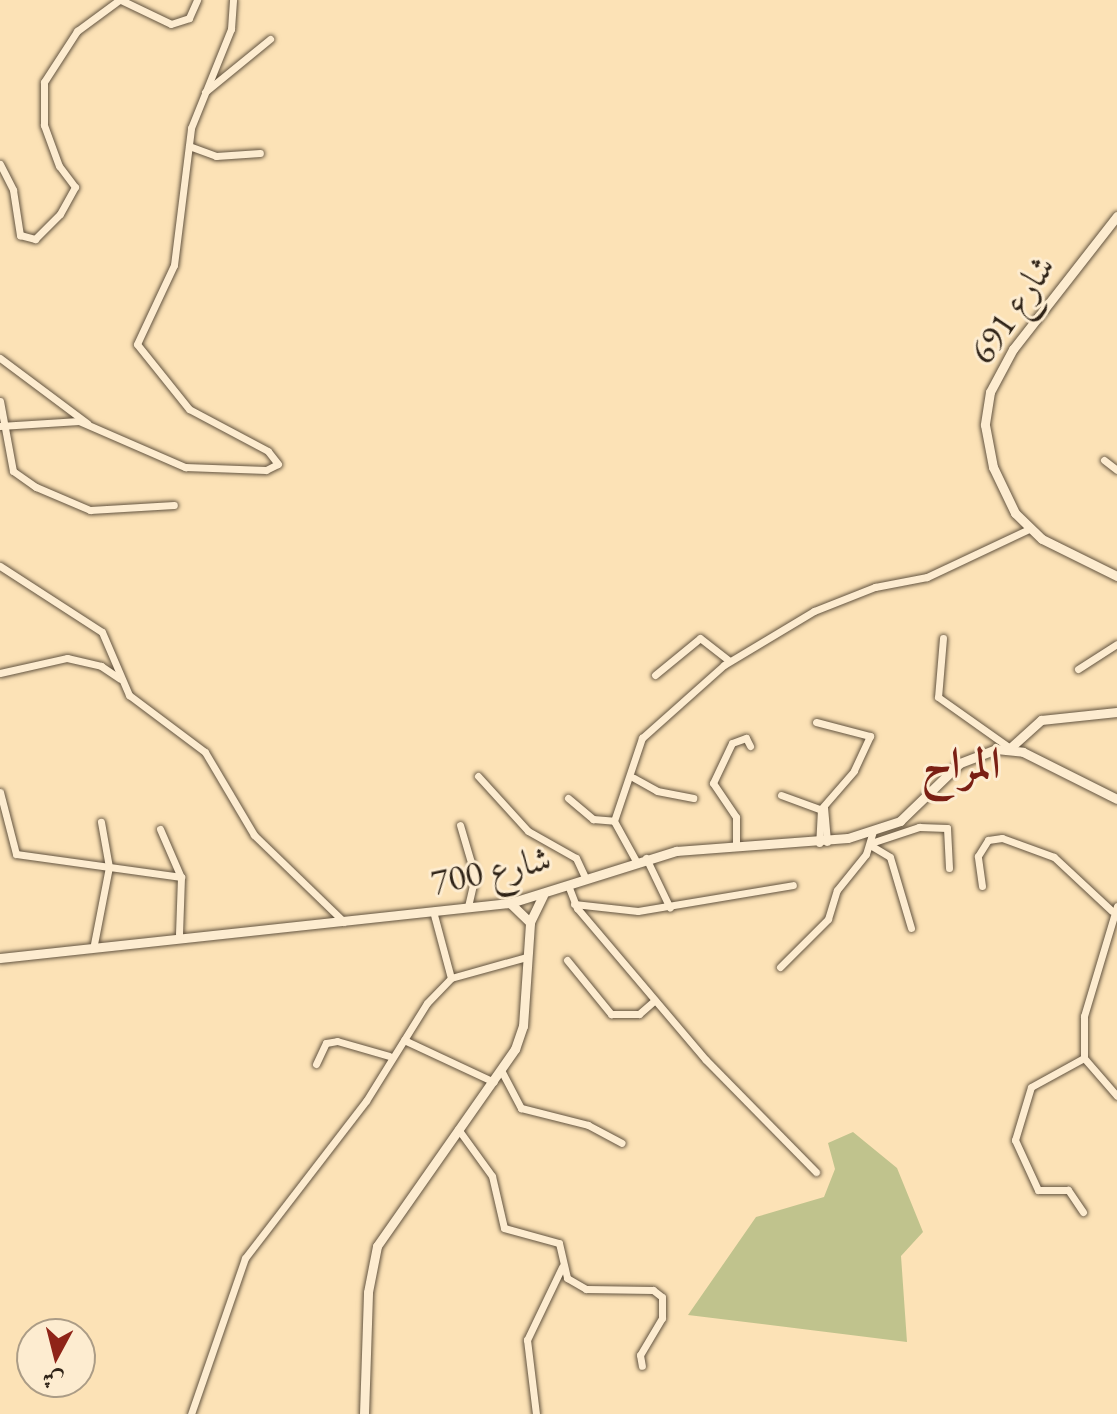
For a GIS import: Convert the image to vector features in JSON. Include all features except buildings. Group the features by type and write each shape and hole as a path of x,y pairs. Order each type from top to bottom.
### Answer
{"main road":[{"name":"شارع 691","path":"1029,529 993,467 985,425 990,392 1042,307 1117,216"},
{"path":"1029,529 1117,576"},
{"path":"1117,712 1041,720 1010,748 1117,799"},
{"name":"شارع 700","path":"0,958 179,934 345,923 510,903 543,895 585,877 641,859 736,847 823,842 873,831 918,808 960,763 1010,748"},
{"path":"364,1414 373,1258 458,1129 502,1072 523,1026 530,922 543,895"},
{"path":"510,903 530,922"}],"street":[{"path":"0,164 13,190 20,235 35,239 60,214 75,187 59,166 44,125 44,82 77,31 120,0 171,24 189,18 197,0"},
{"path":"0,358 87,423 185,467 266,470 278,464 268,451 189,409 137,344 174,265 189,146 203,93 231,29 233,0"},
{"path":"203,93 270,39"},
{"path":"189,146 223,157 260,153"},
{"path":"0,401 2,426 13,471 68,506 174,505"},
{"path":"2,426 87,423"},
{"path":"1104,460 1117,470"},
{"path":"614,821 634,778 646,733 729,661 814,611 875,587 939,573 1029,529"},
{"path":"0,566 102,632 117,659 120,679"},
{"path":"655,675 700,638 729,661"},
{"path":"943,638 938,697 1010,748"},
{"path":"1078,669 1117,644"},
{"path":"0,673 67,658 101,666 120,679 134,701 205,752 254,835 345,923"},
{"path":"816,722 870,736 854,771 823,808 823,842"},
{"path":"736,847 736,817 713,783 732,743 746,738 750,746"},
{"path":"478,776 528,831 576,858 585,877"},
{"path":"634,778 657,791 693,798"},
{"path":"0,792 10,811 13,852 181,877"},
{"path":"781,795 823,808"},
{"path":"568,798 593,819 614,821 670,908"},
{"path":"94,944 109,867 101,822"},
{"path":"460,825 475,876 468,907"},
{"path":"871,844 919,827 947,828 949,868"},
{"path":"160,829 181,877 179,934"},
{"path":"780,967 826,922 839,886 871,844 873,831"},
{"path":"982,886 978,856 988,840 1002,838 1054,857 1114,908 1084,1003 1084,1058 1117,1096"},
{"path":"871,844 890,857 911,928"},
{"path":"568,885 574,904 655,1000 816,1172"},
{"path":"574,904 615,912 670,908 793,885"},
{"path":"433,911 451,978"},
{"path":"191,1414 245,1258 366,1101 389,1056 451,978 526,957"},
{"path":"567,960 611,1014 639,1014 655,1000"},
{"path":"404,1040 494,1082"},
{"path":"316,1064 331,1042 389,1056"},
{"path":"1083,1212 1068,1190 1038,1190 1015,1140 1031,1087 1084,1058"},
{"path":"502,1072 521,1108 588,1125 622,1143"},
{"path":"458,1129 492,1176 502,1226 559,1243 567,1278 586,1289 653,1290 662,1297 662,1318 640,1355 642,1366"},
{"path":"536,1414 527,1340 565,1262"}],"green space":[{"path":"853,1132 897,1168 923,1232 901,1256 907,1342 688,1315 756,1217 824,1197 835,1169 828,1143"}],"district":[{"name":"المراح","path":"961,763"}]}
